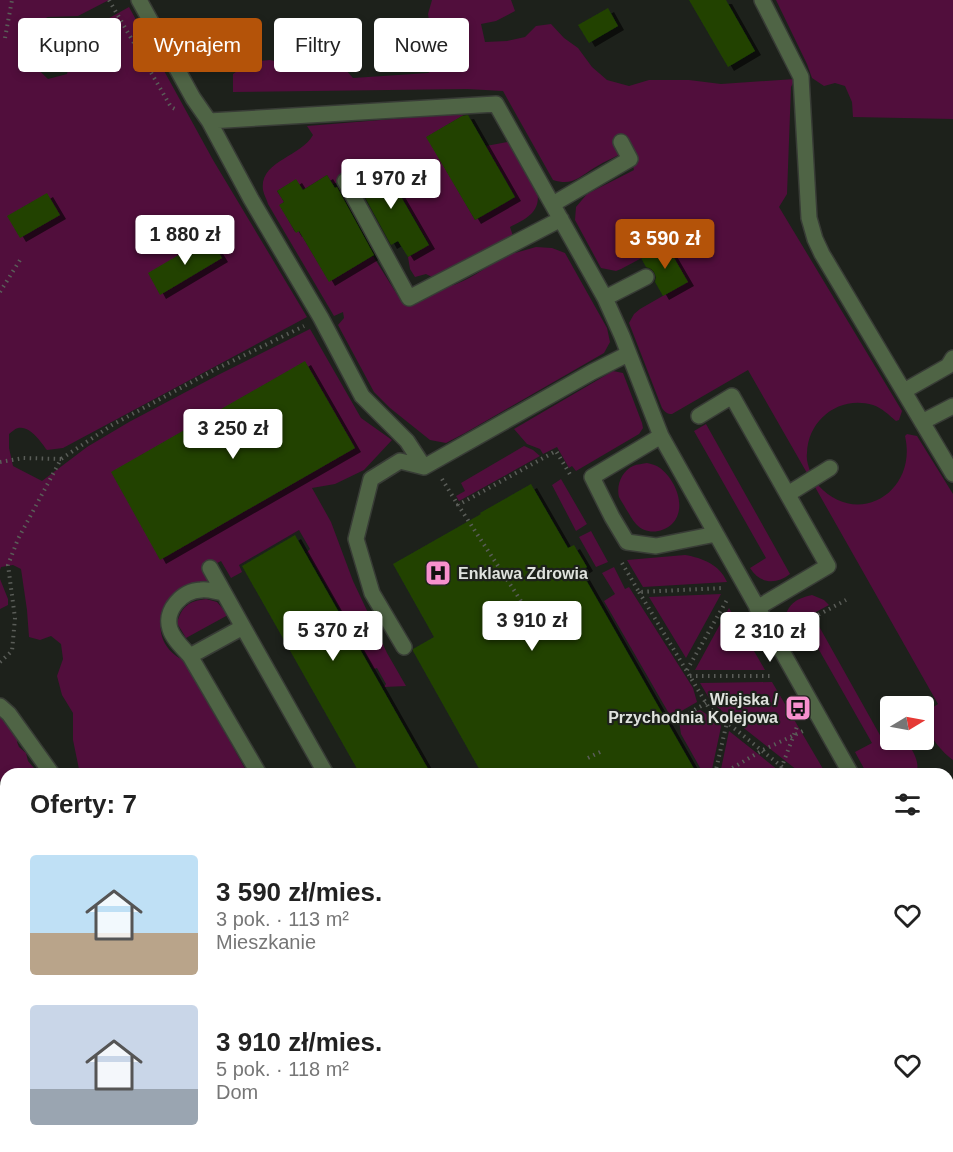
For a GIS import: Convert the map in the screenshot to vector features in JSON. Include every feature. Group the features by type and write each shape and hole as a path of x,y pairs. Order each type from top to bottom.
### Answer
{"street":[{"path":"139,0 321,318 362,396 408,441 424,468"},
{"path":"762,0 801,77 809,218 815,239 953,474"},
{"path":"209,121 496,104 605,298 661,436 848,768"},
{"path":"553,204 630,159 621,142"},
{"path":"345,181 409,298 561,219"},
{"path":"605,298 646,277"},
{"path":"404,647 372,593 356,538 370,479 400,461 424,468 592,372 628,354"},
{"path":"904,391 948,366 953,358"},
{"path":"699,416 732,396 828,566 758,608"},
{"path":"922,423 953,406"},
{"path":"661,436 592,477 612,517 627,542 656,546 716,534"},
{"path":"789,494 830,468"},
{"path":"210,568 323,768"},
{"path":"224,593 208,590 190,592 179,599 171,609 168,623 170,632 190,656 255,768"},
{"path":"190,656 243,627"},
{"path":"0,706 9,714 48,768"}],"path":[{"path":"5,38 12,0"},
{"path":"109,0 171,107"},
{"path":"0,292 20,260"},
{"path":"0,662 12,651 15,618 9,565 18,539 60,459 112,425 173,392 321,318"},
{"path":"521,601 457,503 556,451 576,485"},
{"path":"0,462 23,458 60,459"},
{"path":"619,558 709,708 763,750 782,767 795,734 763,750 732,768"},
{"path":"639,592 727,588"},
{"path":"687,670 730,594 735,603"},
{"path":"775,639 846,600"},
{"path":"690,676 776,676 771,666"},
{"path":"674,722 706,704"},
{"path":"717,768 727,722"},
{"path":"588,758 602,751"}],"shaded area":[{"path":"0,0 109,0 78,16 18,18 18,72 41,72 48,79 68,72 121,72 121,18 109,18 129,7 135,18 133,18 133,72 165,72 213,160 307,317 63,448 47,450 27,429 15,429 9,434 13,466 42,481 87,447 129,422 310,329 361,418 392,440 364,470 335,484 312,488 331,522 353,581 387,653 406,686 384,687 386,684 377,668 374,669 307,552 310,549 299,530 239,565 242,572 231,578 221,561 208,568 211,583 195,583 182,589 171,598 164,611 161,625 163,638 171,651 185,661 245,768 79,768 73,740 73,713 62,695 57,676 63,659 61,644 51,636 40,640 29,637 21,569 13,565 1,567 0,570"},
{"path":"432,0 511,0 515,11 496,21 481,24 485,42 525,37 536,26 551,24 564,38 578,48 592,67 607,80 629,86 649,80 689,80 721,84 795,79 791,87 787,194 779,207 902,411 899,420 896,421 876,406 861,403 838,407 828,412 813,430 809,441 807,458 810,471 807,473 748,370 672,414 664,411 629,323 640,309 687,282 666,245 616,271 601,268 575,220 576,207 587,194 634,170 629,150 575,180 560,182 553,180 503,91 467,89 233,92 233,74 236,72 262,72 262,61 270,60 274,61 274,72 348,72 353,78 430,72 469,72 469,18 429,18"},
{"path":"776,0 953,0 953,119 853,117 852,102 845,86 835,83 824,86 812,78"},
{"path":"467,113 427,137 475,220 515,197 486,146 512,141 528,167 538,197 531,214 510,227 513,236 437,277 426,274 415,277 410,269 408,257 429,244 381,162 333,184 327,175 303,190 296,180 277,191 284,202 280,205 295,232 299,231 329,281 373,256 398,296 402,293 448,287 470,278 497,261 497,257 504,253 515,253 536,247 552,248 565,253 607,328 610,342 604,353 446,443 430,440 374,392 338,325 344,318 343,312 334,316 268,204 263,190 267,172 300,149 313,135 307,126"},
{"path":"613,371 623,373 643,428 639,434 576,471 572,466 569,468 557,447 543,454 540,449 527,444 514,429"},
{"path":"706,424 790,574 785,578 774,581 763,580 750,568 766,558 694,431"},
{"path":"907,434 917,436 953,494 953,760 934,740 934,707 938,704 934,696 815,487 818,485 833,498 850,504 866,504 881,498 893,488 902,473 907,456 905,436"},
{"path":"524,446 540,456 459,501 456,496 465,491 461,483"},
{"path":"647,463 660,468 670,479 675,486 679,502 677,517 672,524 654,532 640,528 633,521 618,492 619,483 629,468"},
{"path":"561,479 587,524 576,531 552,485"},
{"path":"591,531 608,562 596,567 579,537"},
{"path":"685,555 710,563 720,571 727,582 643,587 627,560"},
{"path":"614,567 625,589 629,587 693,688 697,702 671,717 604,601 615,594 602,573"},
{"path":"0,579 8,605 0,609"},
{"path":"721,594 686,658 649,597"},
{"path":"812,595 829,605 786,628 786,615 791,606 800,599"},
{"path":"206,599 217,602 228,615 186,638 177,623 181,612 187,605"},
{"path":"729,608 765,670 695,670"},
{"path":"816,621 880,735 880,750 912,750 917,761 917,768 864,768 855,752 872,743 806,627"},
{"path":"772,682 822,768 794,768 712,703 700,683"},
{"path":"700,710 720,723 712,768 700,768 681,734 679,721"},
{"path":"0,712 18,740 19,747 26,753 28,761 34,768 0,768"},
{"path":"729,731 775,768 721,768"}],"building":[{"path":"689,0 726,0 755,51 728,67"},
{"path":"608,8 618,26 589,43 578,25"},
{"path":"468,115 515,197 475,220 426,137 462,116"},
{"path":"381,162 429,245 408,257 398,241 391,245 354,177"},
{"path":"327,175 335,188 337,187 374,255 329,282 299,231 296,233 279,205 284,202 277,191 296,179 303,190"},
{"path":"47,193 60,215 20,238 7,216"},
{"path":"209,237 222,258 160,295 148,273"},
{"path":"666,244 688,282 663,296 655,282 654,272 646,267 641,258"},
{"path":"305,361 355,448 160,560 111,472"},
{"path":"531,484 568,548 574,545 587,567 581,571 694,768 479,768 413,651 434,637 393,564"},
{"path":"295,535 428,768 357,768 242,566"}],"place":[{"name":"Enklawa Zdrowia","path":"438,573"},
{"name":"Wiejska / Przychodnia Kolejowa","path":"798,708"}]}
